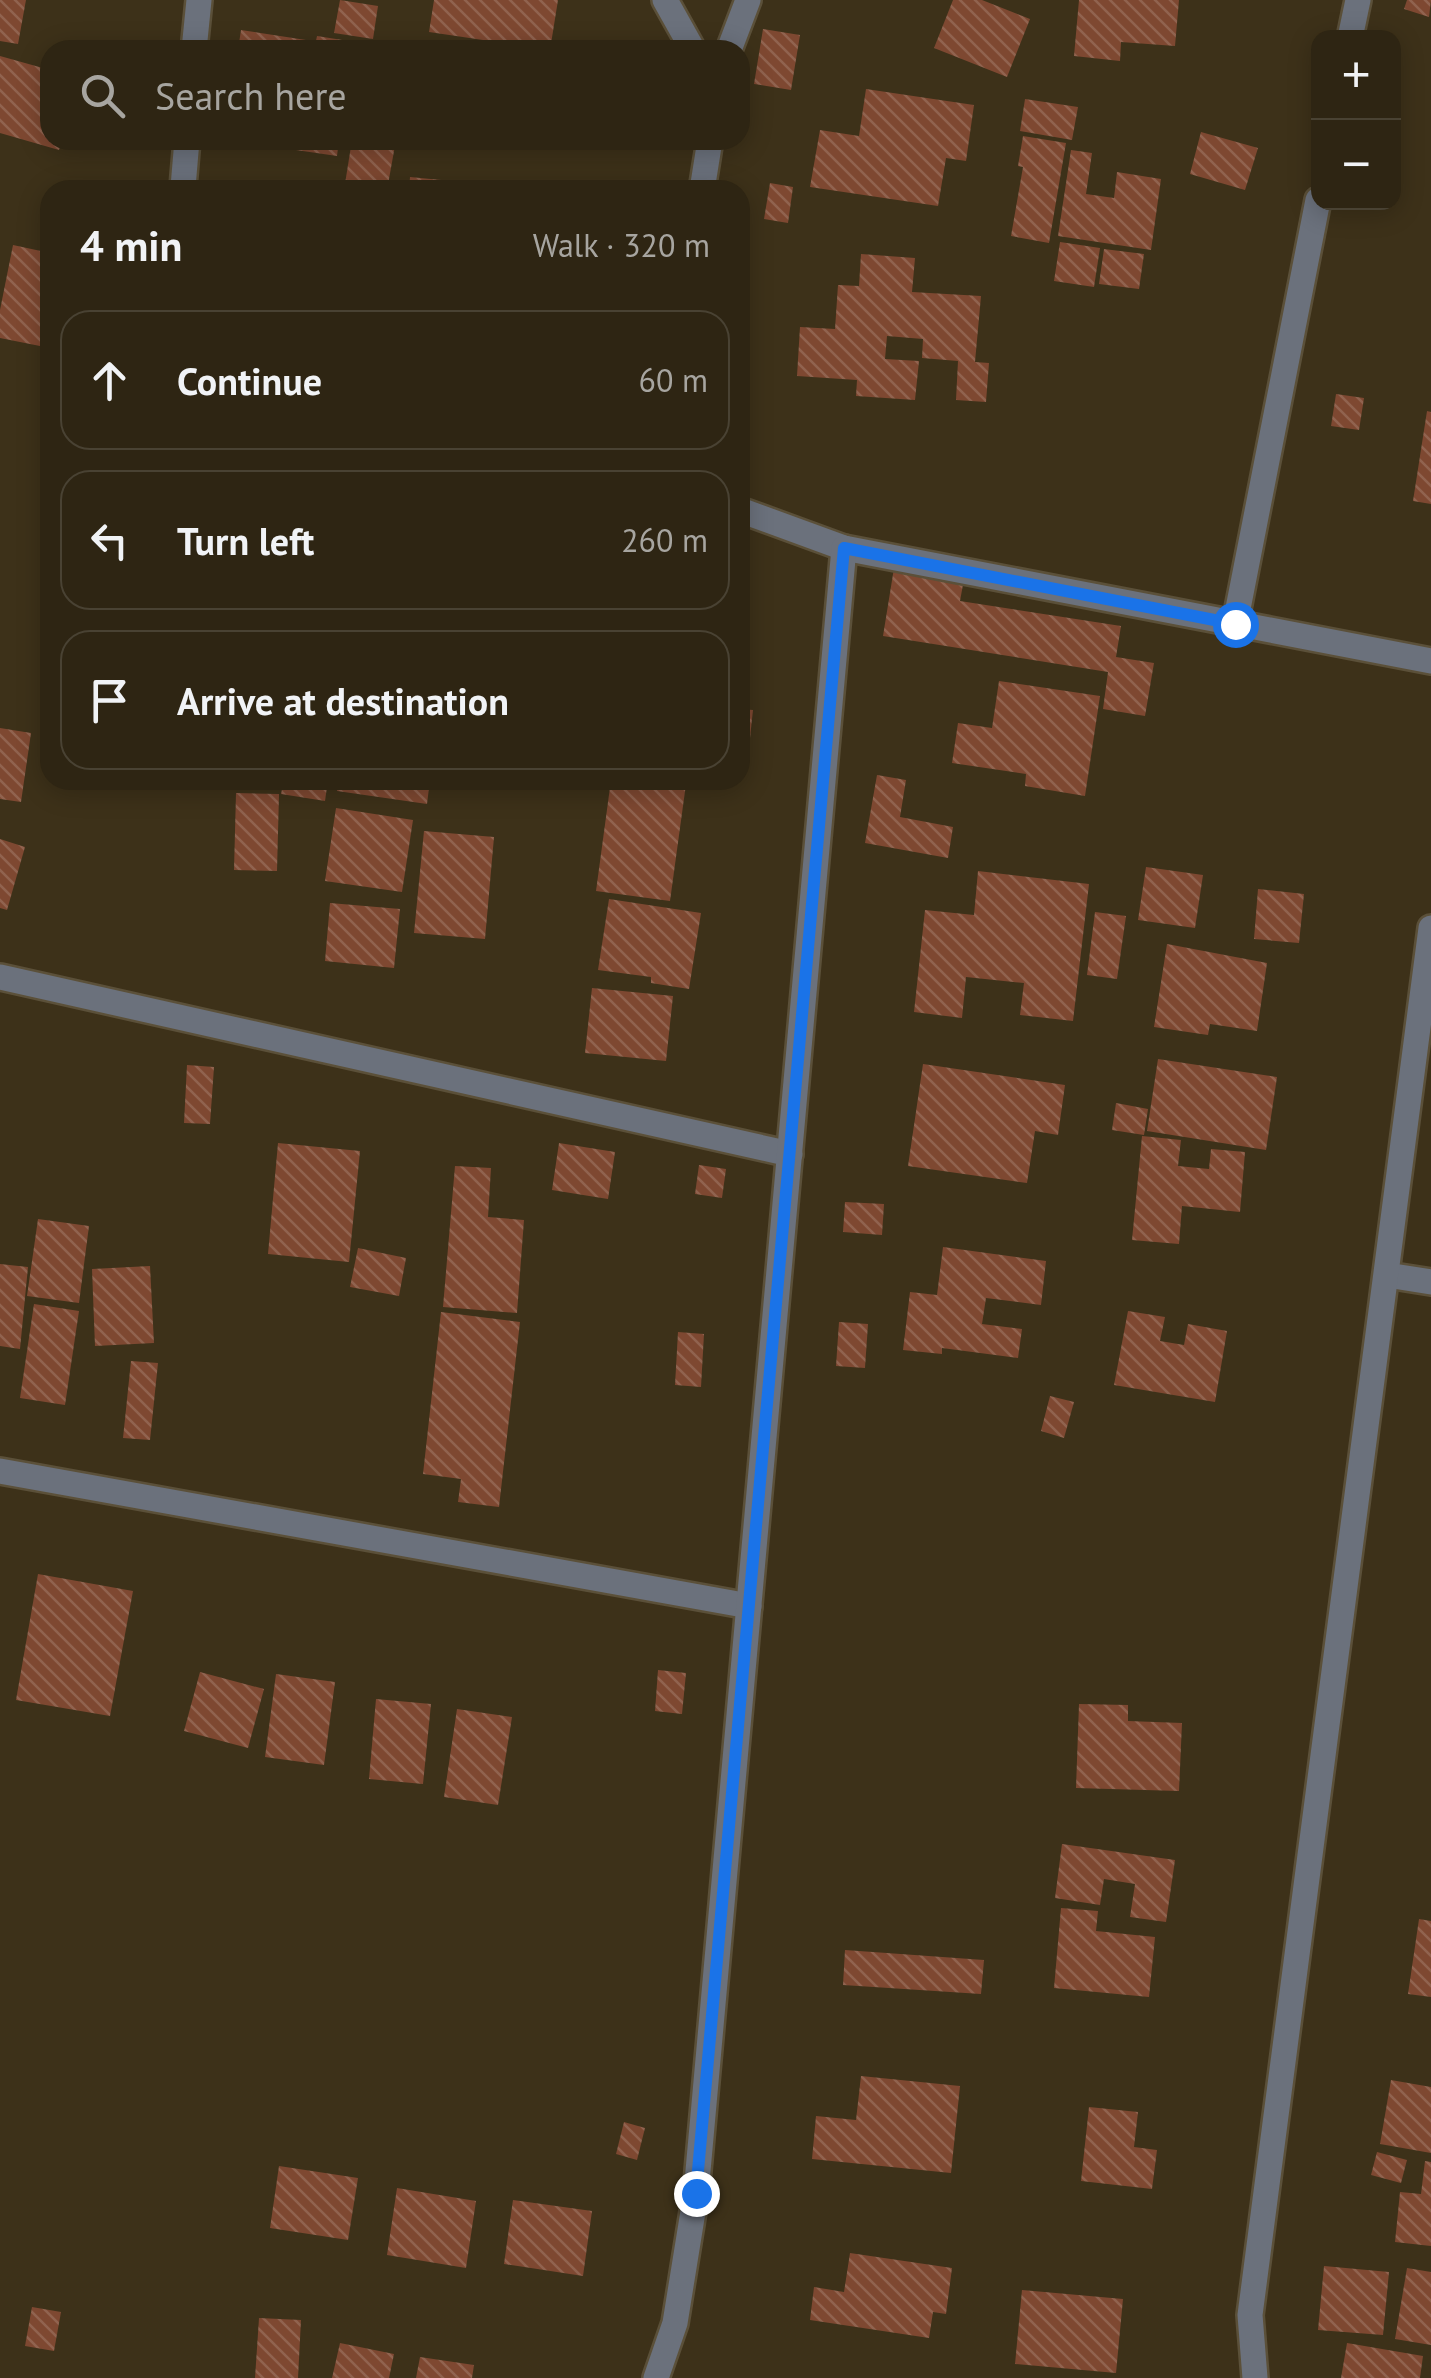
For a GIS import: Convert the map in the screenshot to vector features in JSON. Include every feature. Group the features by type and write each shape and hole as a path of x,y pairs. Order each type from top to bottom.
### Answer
{"street":[{"path":"195,40 198,0"},
{"path":"665,0 687,40"},
{"path":"733,40 748,0"},
{"path":"1352,30 1358,0"},
{"path":"184,180 186,150"},
{"path":"704,180 708,150"},
{"path":"1235,624 1316,210"},
{"path":"750,514 844,548 1431,662"},
{"path":"656,2378 675,2323 696,2193 844,548"},
{"path":"1255,2378 1250,2315 1431,928"},
{"path":"0,978 790,1154"},
{"path":"1387,1275 1431,1282"},
{"path":"0,1472 748,1606"}],"building":[{"path":"0,0 26,0 18,44 0,41"},
{"path":"340,0 378,6 373,39 334,33"},
{"path":"434,0 558,0 552,40 483,40 429,32"},
{"path":"953,0 982,0 1030,19 1007,77 934,48"},
{"path":"1079,0 1179,0 1175,46 1121,42 1120,61 1074,56"},
{"path":"1407,0 1431,0 1429,17 1404,9"},
{"path":"763,29 800,35 791,90 754,84"},
{"path":"241,30 306,40 240,40"},
{"path":"0,56 40,67 40,145 0,133"},
{"path":"866,89 974,105 966,161 946,158 938,206 810,187 820,130 859,136"},
{"path":"1025,99 1078,107 1072,140 1020,131"},
{"path":"1201,132 1258,148 1245,190 1190,174"},
{"path":"1023,136 1066,143 1049,243 1011,236 1023,167 1018,166"},
{"path":"296,150 338,150 337,156"},
{"path":"350,150 394,150 389,180 346,180"},
{"path":"1071,150 1092,153 1086,194 1114,198 1117,172 1161,179 1151,250 1058,236"},
{"path":"770,183 793,187 788,223 764,219"},
{"path":"1060,242 1100,248 1094,287 1054,281"},
{"path":"13,245 40,251 40,346 0,338 0,310"},
{"path":"1104,249 1144,254 1139,289 1099,284"},
{"path":"861,254 915,258 912,292 981,296 975,362 989,363 986,402 956,400 958,361 922,358 923,339 887,336 885,359 919,361 915,400 856,396 857,380 797,376 800,327 835,329 838,285 859,286"},
{"path":"1336,394 1364,398 1359,430 1331,426"},
{"path":"1427,411 1431,412 1431,504 1413,501"},
{"path":"894,568 964,579 960,601 1121,626 1116,657 1154,663 1145,716 1103,709 1108,672 883,636"},
{"path":"999,681 1100,696 1085,796 1025,786 1026,774 952,763 958,723 992,728"},
{"path":"0,728 31,733 21,802 0,799"},
{"path":"877,775 906,780 900,817 953,827 948,858 865,843"},
{"path":"282,790 327,790 325,801 281,794"},
{"path":"337,790 429,790 427,804"},
{"path":"610,790 685,790 670,901 596,891"},
{"path":"236,793 279,794 277,871 234,870"},
{"path":"336,808 413,820 402,892 325,881"},
{"path":"424,831 494,837 485,939 414,933"},
{"path":"0,839 25,847 7,910 0,908"},
{"path":"1146,867 1203,875 1195,928 1138,920"},
{"path":"978,871 1089,884 1073,1021 1020,1015 1024,983 966,977 962,1018 914,1012 925,910 974,915"},
{"path":"1258,889 1304,894 1299,943 1254,939"},
{"path":"609,899 701,913 689,989 651,983 651,977 598,970"},
{"path":"330,903 400,909 394,968 325,961"},
{"path":"1095,912 1126,916 1117,979 1087,975"},
{"path":"1167,944 1267,963 1257,1031 1210,1024 1208,1035 1154,1027"},
{"path":"592,988 673,996 666,1061 585,1053"},
{"path":"1158,1059 1277,1077 1266,1150 1147,1131"},
{"path":"923,1064 1065,1085 1058,1135 1035,1131 1027,1183 908,1166"},
{"path":"187,1065 214,1067 210,1124 184,1123"},
{"path":"1116,1103 1148,1109 1144,1135 1112,1130"},
{"path":"1142,1136 1181,1140 1178,1166 1209,1169 1211,1149 1245,1152 1240,1212 1182,1206 1179,1244 1132,1240"},
{"path":"278,1143 360,1151 349,1262 268,1254"},
{"path":"559,1143 615,1152 608,1199 552,1190"},
{"path":"699,1165 726,1169 722,1198 695,1194"},
{"path":"455,1166 491,1168 488,1217 524,1220 517,1313 443,1307"},
{"path":"845,1202 884,1204 882,1235 843,1232"},
{"path":"38,1219 89,1226 79,1303 27,1296"},
{"path":"943,1247 1046,1261 1041,1305 986,1298 982,1324 1022,1329 1018,1358 942,1348 942,1354 903,1350 910,1292 937,1295"},
{"path":"358,1248 406,1258 399,1296 350,1287"},
{"path":"0,1264 28,1267 20,1349 0,1346"},
{"path":"150,1266 154,1343 95,1346 92,1269"},
{"path":"34,1304 79,1311 65,1405 20,1398"},
{"path":"1128,1311 1165,1317 1160,1341 1184,1345 1188,1324 1227,1331 1215,1402 1114,1385"},
{"path":"441,1312 520,1322 499,1507 458,1502 461,1479 423,1474"},
{"path":"839,1322 868,1324 865,1368 836,1366"},
{"path":"678,1332 704,1334 701,1387 675,1385"},
{"path":"131,1361 158,1363 150,1440 123,1438"},
{"path":"1050,1396 1074,1402 1064,1438 1041,1431"},
{"path":"38,1574 133,1591 110,1716 16,1700"},
{"path":"658,1670 686,1673 682,1714 655,1711"},
{"path":"200,1672 264,1689 248,1748 184,1731"},
{"path":"276,1674 335,1682 324,1765 265,1757"},
{"path":"376,1699 431,1704 423,1784 369,1779"},
{"path":"1079,1704 1128,1705 1128,1721 1182,1723 1179,1791 1076,1788"},
{"path":"457,1709 512,1717 498,1805 444,1797"},
{"path":"1062,1844 1175,1860 1166,1922 1130,1917 1135,1884 1104,1879 1100,1905 1055,1898"},
{"path":"1061,1908 1098,1911 1096,1931 1155,1937 1149,1997 1054,1988"},
{"path":"1419,1919 1431,1921 1431,1997 1408,1994"},
{"path":"845,1950 984,1960 981,1994 843,1985"},
{"path":"861,2076 960,2086 951,2173 812,2159 816,2116 856,2120"},
{"path":"1391,2080 1431,2087 1431,2153 1380,2144"},
{"path":"1089,2107 1138,2112 1134,2147 1157,2150 1152,2189 1081,2181"},
{"path":"624,2122 645,2128 637,2160 616,2154"},
{"path":"1377,2152 1407,2160 1401,2183 1371,2175"},
{"path":"1425,2161 1431,2162 1431,2246 1395,2242 1400,2192 1421,2194"},
{"path":"279,2166 358,2178 348,2240 270,2228"},
{"path":"397,2188 476,2201 466,2268 387,2255"},
{"path":"513,2200 592,2211 583,2276 504,2264"},
{"path":"850,2253 952,2268 946,2314 933,2312 929,2338 810,2320 814,2287 844,2292"},
{"path":"1324,2266 1389,2272 1383,2335 1318,2330"},
{"path":"1407,2268 1431,2272 1431,2345 1395,2339"},
{"path":"1022,2290 1123,2299 1116,2373 1015,2364"},
{"path":"32,2307 61,2312 54,2351 25,2346"},
{"path":"259,2318 301,2320 298,2378 255,2378"},
{"path":"340,2343 394,2354 389,2378 332,2378"},
{"path":"1347,2343 1423,2356 1420,2378 1341,2378"},
{"path":"420,2357 474,2365 472,2378 416,2378"}],"route":[{"path":"696,2193 844,548 1235,624"}]}
